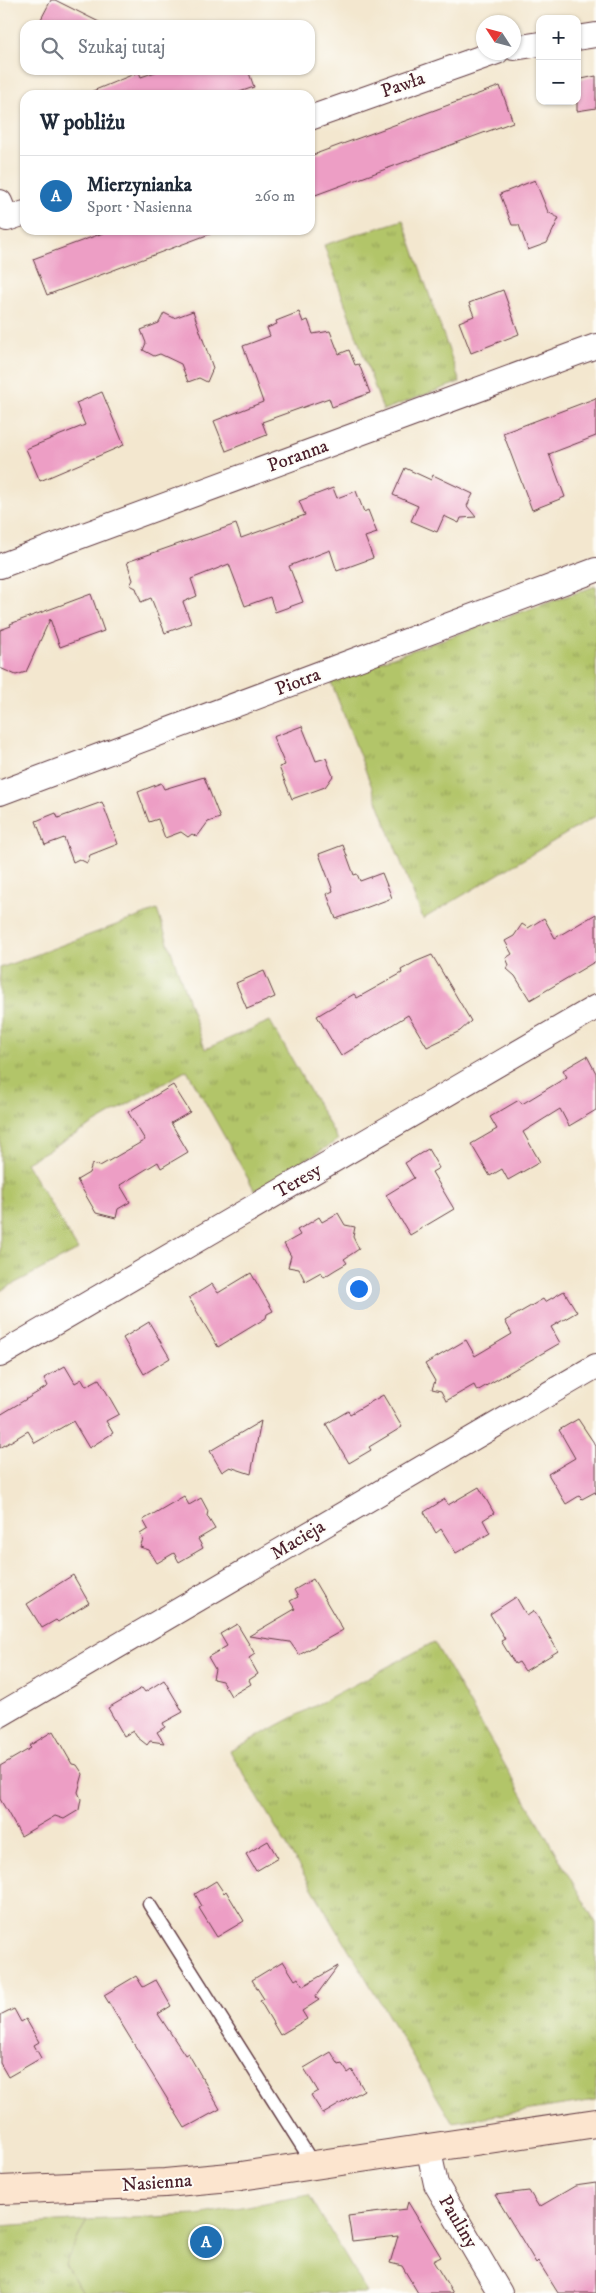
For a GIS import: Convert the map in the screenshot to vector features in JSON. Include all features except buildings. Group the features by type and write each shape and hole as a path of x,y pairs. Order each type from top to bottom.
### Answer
{"street":[{"path":"581,37 596,35"},
{"path":"521,47 536,45"},
{"name":"Pawła","path":"315,116 476,59"},
{"path":"0,202 7,219 20,215"},
{"name":"Poranna","path":"0,566 596,346"},
{"name":"Piotra","path":"0,793 596,570"},
{"name":"Teresy","path":"0,1355 596,1007"},
{"name":"Macieja","path":"0,1715 596,1366"},
{"name":"Nasienna","path":"0,2190 181,2182 242,2176 596,2123"},
{"name":"Pauliny","path":"428,2147 436,2184 500,2293"}],"lane":[{"path":"149,1904 314,2165"}],"green space":[{"path":"403,220 460,382 383,410 324,245"},
{"path":"596,586 596,816 423,919 330,679"},
{"path":"157,910 205,1049 270,1021 338,1140 255,1191 187,1070 26,1163 78,1250 0,1291 0,968"},
{"path":"434,1642 596,1923 596,2100 452,2122 230,1751"},
{"path":"309,2195 367,2293 83,2293 65,2264 87,2220 197,2215"},
{"path":"87,2220 65,2264 83,2293 0,2293 0,2226"}],"place":[{"name":"Mierzynianka","path":"206,2242"}]}
